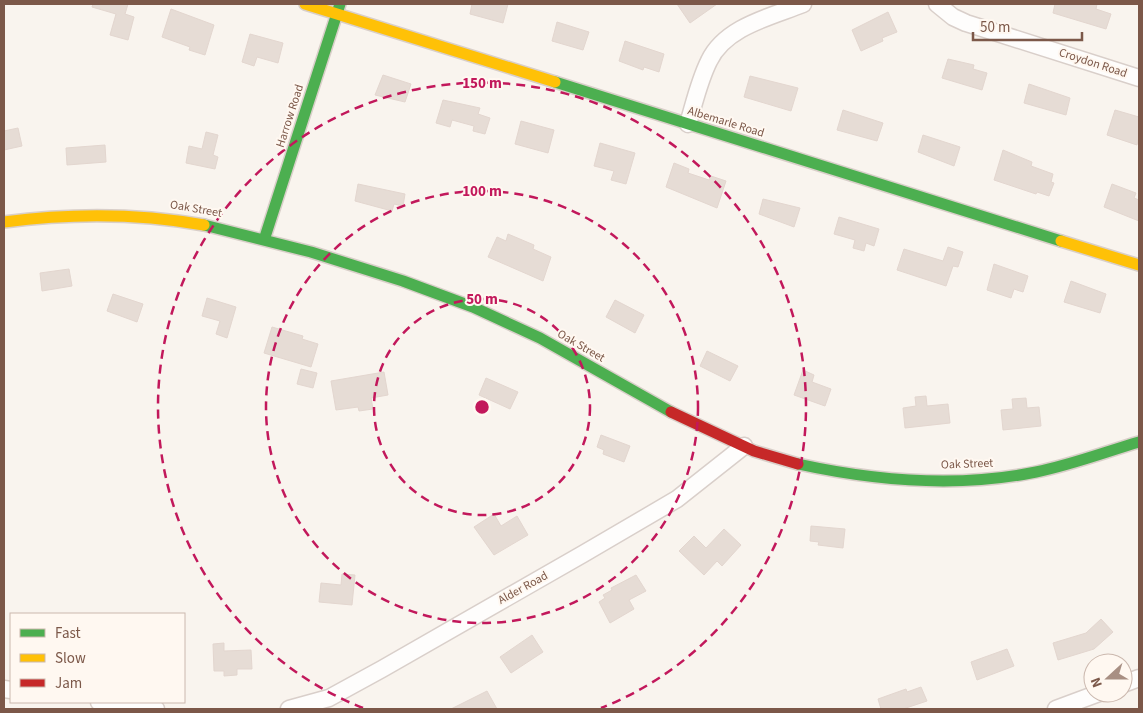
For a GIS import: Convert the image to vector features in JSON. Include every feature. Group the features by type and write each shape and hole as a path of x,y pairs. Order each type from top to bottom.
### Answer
{"street":[{"name":"Albemarle Road","path":"305,4 339,9 688,124 1139,265"},
{"path":"688,124 709,60 725,40 741,28 803,4"},
{"name":"Croydon Road","path":"937,4 953,17 966,23 1139,78"},
{"name":"Harrow Road","path":"265,237 339,9"},
{"name":"Oak Street","path":"4,222 46,215 115,213 176,218 265,237 397,279 487,312 541,339 688,423 786,461 832,472 893,479 976,480 1035,472 1139,442"},
{"name":"Alder Road","path":"289,709 329,698 583,554 677,499 744,446"},
{"path":"1056,709 1083,699"},
{"path":"107,703 156,709"}],"building":[{"path":"93,4 128,4 125,14 134,17 128,40 110,35 116,14 92,7"},
{"path":"472,4 508,4 503,23 470,14"},
{"path":"677,4 717,4 690,23"},
{"path":"1055,4 1097,4 1096,9 1111,14 1106,29 1053,13"},
{"path":"171,9 214,25 205,55 189,50 190,47 162,37"},
{"path":"888,12 897,32 882,38 883,41 861,51 852,30"},
{"path":"557,22 589,32 583,50 552,41"},
{"path":"250,34 283,43 278,63 257,57 254,66 242,62"},
{"path":"625,41 664,54 659,72 644,67 643,70 619,61"},
{"path":"948,59 974,65 973,69 987,73 982,90 942,78"},
{"path":"383,75 411,84 405,102 375,95"},
{"path":"750,76 798,88 791,111 744,97"},
{"path":"1029,84 1070,98 1066,115 1024,103"},
{"path":"443,100 480,108 478,114 490,118 485,134 473,131 474,126 452,120 450,127 436,123"},
{"path":"843,110 883,123 877,141 837,130"},
{"path":"1115,110 1139,117 1137,145 1107,135"},
{"path":"521,121 554,130 548,153 515,144"},
{"path":"18,128 22,146 4,150 4,131"},
{"path":"206,132 218,135 213,155 218,157 215,169 186,163 189,146 202,149"},
{"path":"923,135 960,147 954,166 918,152"},
{"path":"600,143 635,153 626,184 611,180 614,171 594,166"},
{"path":"105,145 106,162 67,165 66,148"},
{"path":"1003,150 1032,162 1031,166 1053,174 1051,182 1054,183 1049,196 1037,192 1036,194 994,180"},
{"path":"674,163 689,169 688,173 709,180 711,176 726,181 717,208 666,187"},
{"path":"358,184 405,194 403,206 394,204 392,211 355,201"},
{"path":"1112,184 1136,193 1134,198 1139,200 1139,221 1104,207"},
{"path":"763,199 800,208 794,227 759,214"},
{"path":"839,217 879,229 874,246 866,243 864,251 853,248 855,240 834,234"},
{"path":"508,234 534,245 533,249 551,257 543,281 488,257 497,237 506,241"},
{"path":"948,247 963,252 958,267 953,266 946,286 897,270 904,249 943,261"},
{"path":"994,264 1028,276 1023,292 1014,289 1011,298 987,290"},
{"path":"69,269 72,286 42,291 40,273"},
{"path":"1071,281 1106,294 1100,313 1064,302"},
{"path":"113,294 143,304 137,322 107,311"},
{"path":"207,298 236,307 227,338 216,334 220,321 202,316"},
{"path":"615,300 644,315 635,333 606,317"},
{"path":"272,327 303,336 302,339 318,344 311,367 264,353"},
{"path":"707,351 738,366 730,381 700,366"},
{"path":"301,369 317,373 313,388 297,384"},
{"path":"803,370 814,375 812,382 831,389 825,406 794,395"},
{"path":"384,372 388,395 371,398 373,409 359,411 358,407 336,410 331,381"},
{"path":"486,378 518,392 510,409 479,395"},
{"path":"926,396 927,406 948,404 950,423 905,428 903,408 916,406 915,397"},
{"path":"1026,398 1027,408 1039,407 1041,426 1003,430 1001,410 1013,409 1012,399"},
{"path":"601,435 630,446 624,462 603,454 604,450 597,447"},
{"path":"494,514 501,526 517,516 528,535 494,555 474,527"},
{"path":"811,526 845,529 843,548 818,545 819,542 810,541"},
{"path":"724,529 741,545 722,566 717,561 704,575 679,551 694,536 706,548"},
{"path":"342,574 355,575 352,605 319,602 321,583 341,585"},
{"path":"636,575 646,591 629,600 634,609 610,623 599,602 605,598 603,595 612,590 611,588"},
{"path":"1101,619 1113,632 1094,649 1058,660 1053,643 1086,633"},
{"path":"532,635 543,652 511,673 500,657"},
{"path":"224,643 224,651 251,650 252,669 237,669 237,675 224,676 224,671 214,671 213,644"},
{"path":"1007,649 1014,666 977,680 971,662"},
{"path":"921,687 927,701 903,709 881,709 878,699 906,689 907,692"},
{"path":"487,691 497,709 451,709"}],"traffic: fast":[{"path":"265,237 340,4"},
{"path":"555,82 1061,241"},
{"path":"204,225 311,252 403,281 473,307 540,338 671,412"},
{"path":"798,464 857,475 887,478 947,481 977,480 1007,477 1049,469 1139,442"}],"traffic: slow":[{"path":"305,4 555,82"},
{"path":"4,222 55,217 129,216 204,225"},
{"path":"1061,241 1139,265"}],"traffic: jam":[{"path":"671,412 754,451 798,464"}]}
